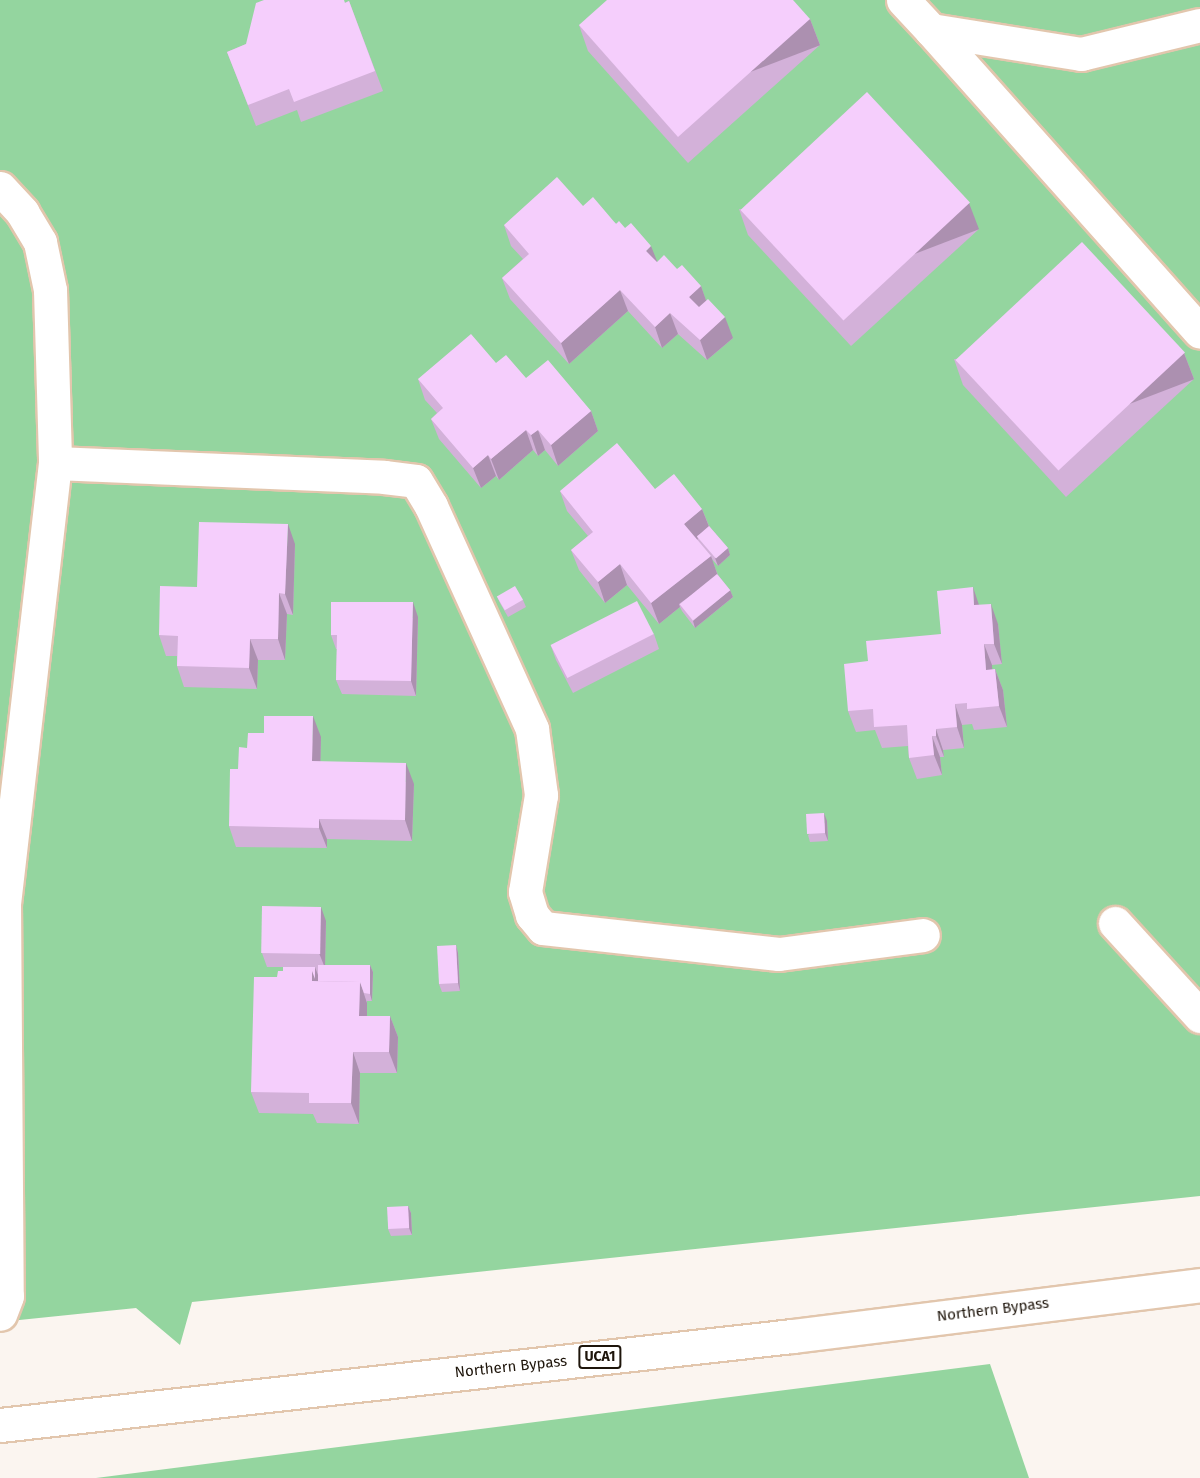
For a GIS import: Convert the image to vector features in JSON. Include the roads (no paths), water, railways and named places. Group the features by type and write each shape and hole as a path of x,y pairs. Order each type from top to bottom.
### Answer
{"street":[{"path":"903,0 1200,332"},
{"path":"931,30 1081,54 1200,25"},
{"path":"0,188 22,212 40,242 50,290 55,463 2,902 7,1296 0,1314"},
{"path":"55,463 416,481 431,506 532,729 541,795 525,892 532,915 543,928 779,954 923,935"},
{"path":"1115,923 1200,1016"},
{"name":"Northern Bypass","path":"0,1425 792,1336 1200,1285"}]}
